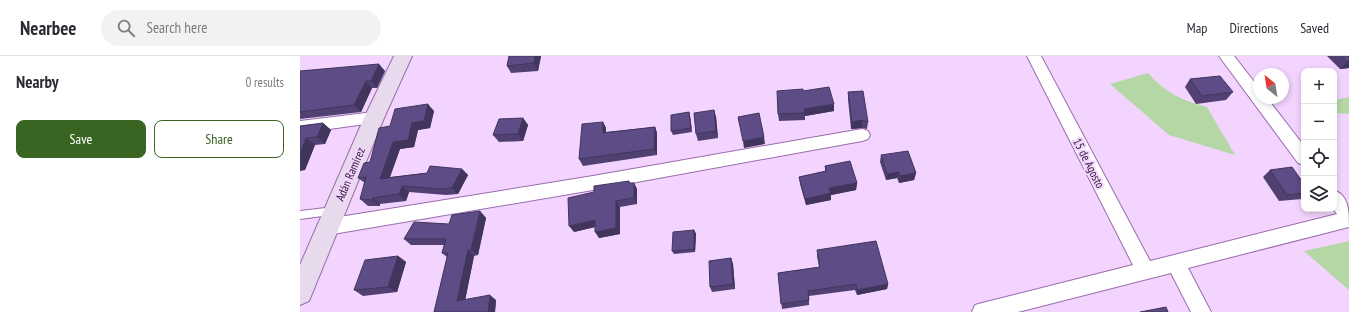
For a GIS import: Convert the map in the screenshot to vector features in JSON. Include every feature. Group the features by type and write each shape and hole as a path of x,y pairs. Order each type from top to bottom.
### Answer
{"street":[{"name":"Adán Ramírez","path":"300,293 374,118 403,56"},
{"name":"15 de Agosto","path":"1034,56 1145,270"},
{"path":"1226,56 1301,154"},
{"path":"300,127 374,118"},
{"path":"331,219 593,183 862,134"},
{"path":"982,312 1145,270 1176,264 1349,218 1337,201"},
{"path":"1176,264 1200,312"}],"lane":[{"path":"300,215 331,219"}],"green space":[{"path":"1148,73 1161,86 1174,95 1189,102 1207,107 1235,155 1169,135 1110,84"},
{"path":"1349,97 1349,114 1337,113 1337,99"},
{"path":"1349,241 1349,290 1304,251"}],"building":[{"path":"509,56 535,56 534,63 507,66"},
{"path":"1342,56 1349,56 1349,61 1348,62"},
{"path":"379,64 371,81 366,81 354,105 300,112 300,71"},
{"path":"1220,76 1233,92 1202,96 1190,79"},
{"path":"829,87 834,104 804,109 805,113 778,114 777,91 803,89 803,91"},
{"path":"863,91 868,122 862,120 852,122 848,92"},
{"path":"428,104 424,121 412,123 408,140 393,142 380,179 427,173 430,166 462,169 452,188 440,189 402,186 399,194 373,198 372,200 360,199 366,177 358,178 364,163 370,162 379,128 390,126 395,109"},
{"path":"714,110 716,131 696,134 694,113"},
{"path":"689,112 691,128 671,131 671,115"},
{"path":"759,113 764,137 743,141 738,117"},
{"path":"523,118 518,134 493,135 499,119"},
{"path":"603,122 603,133 655,127 654,149 579,159 582,124"},
{"path":"323,123 317,137 306,138 300,154 300,126"},
{"path":"908,151 916,173 900,176 899,172 887,174 881,155"},
{"path":"850,161 857,183 829,188 831,193 805,199 799,177 826,171 825,166"},
{"path":"1292,167 1301,180 1301,193 1287,195 1270,170"},
{"path":"629,181 629,183 634,183 634,198 616,201 616,228 595,232 595,220 569,226 568,198 594,192 594,186"},
{"path":"480,211 471,250 468,250 457,301 490,295 488,312 434,312 448,253 442,253 446,239 404,239 414,222 449,224 452,215"},
{"path":"694,230 694,249 672,251 673,232"},
{"path":"876,241 888,284 857,290 856,284 808,291 809,300 781,304 778,273 820,267 817,250"},
{"path":"398,256 388,287 354,290 365,260"},
{"path":"731,258 733,284 710,287 709,261"},
{"path":"1166,307 1168,312 1140,312"}]}
